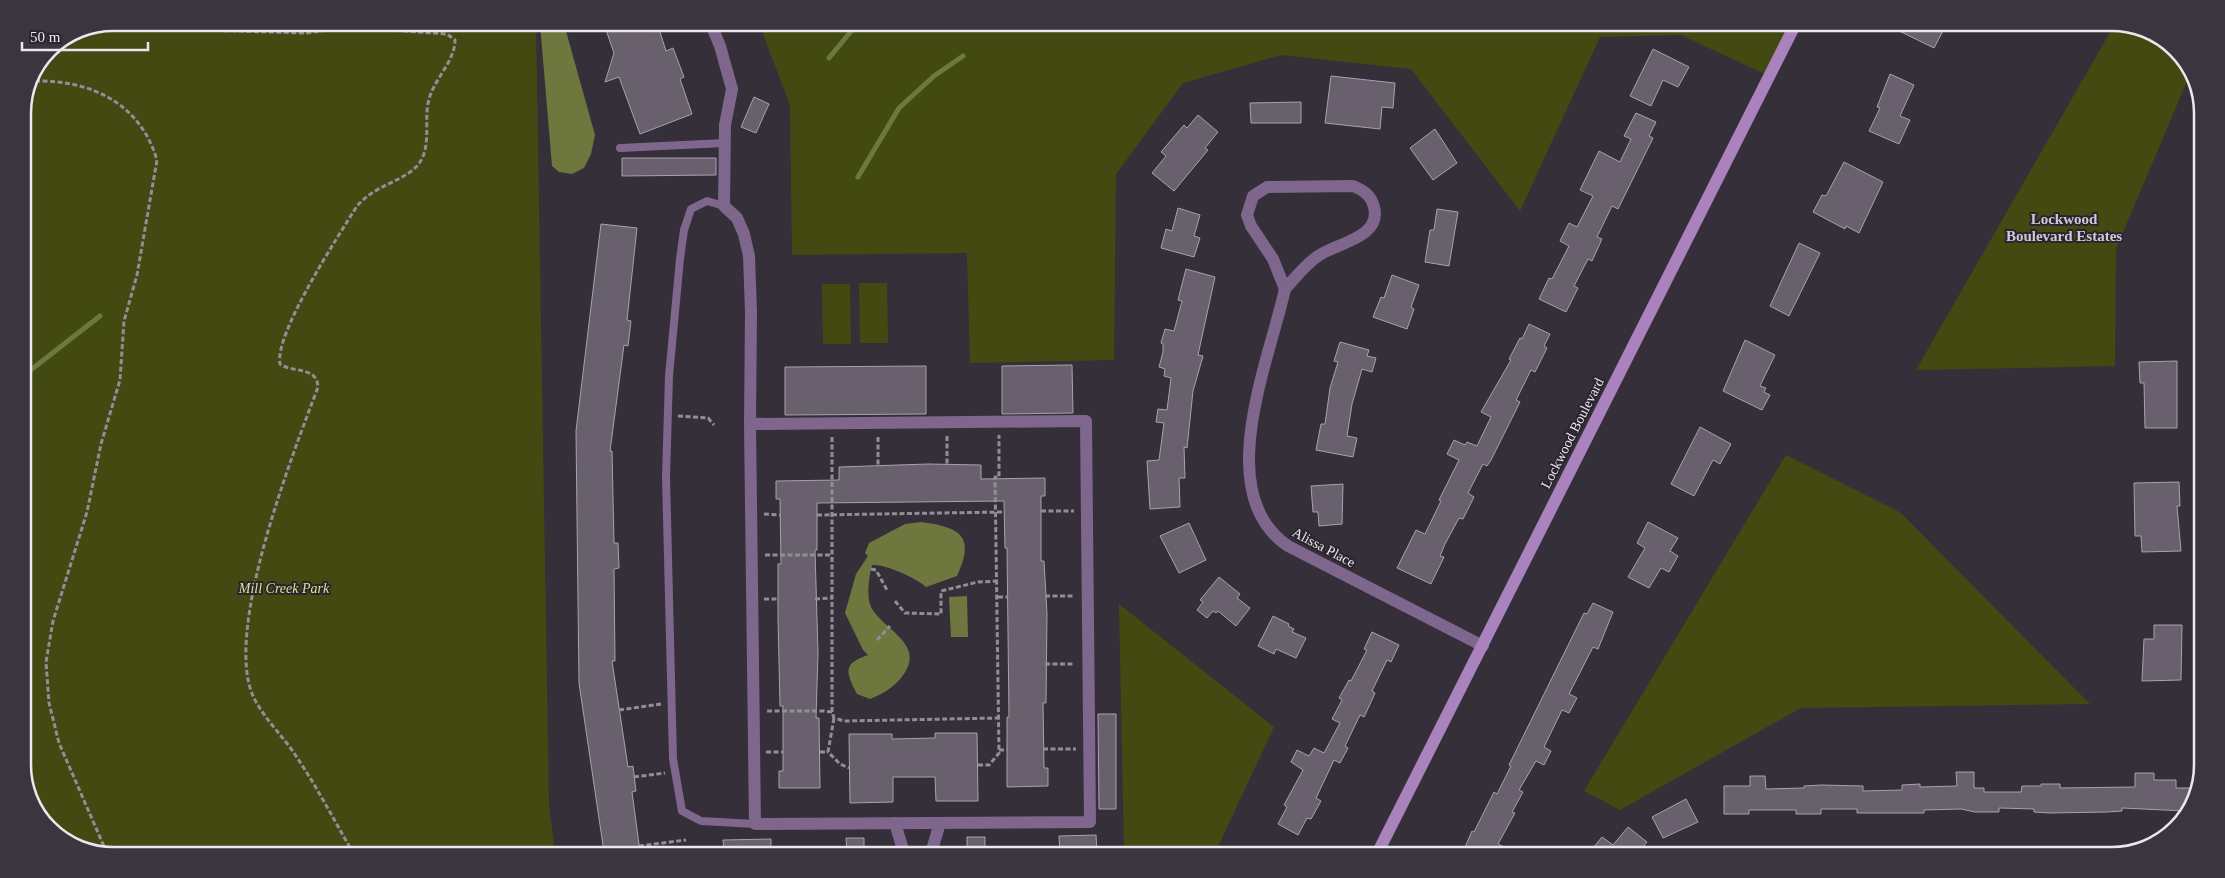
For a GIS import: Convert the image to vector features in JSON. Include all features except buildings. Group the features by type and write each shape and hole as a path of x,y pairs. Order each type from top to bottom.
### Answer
{"main road":[{"name":"Lockwood Boulevard","path":"1381,847 1791,31"}],"street":[{"path":"714,31 732,89 725,125 724,206 736,218 744,234 749,256 751,312 750,424 755,824 1090,822 1086,421 750,424"},
{"path":"1353,186 1364,190 1370,197 1374,208 1373,222 1366,232 1318,256 1285,289 1273,259 1251,226 1247,215 1253,196 1267,187 1353,186"},
{"name":"Alissa Place","path":"1285,289 1258,396 1252,432 1249,481 1253,501 1260,516 1271,532 1288,546 1483,646"},
{"path":"895,823 902,847"},
{"path":"933,847 940,823"}],"lane":[{"path":"620,148 725,143"},
{"path":"724,206 707,201 691,210 684,230 670,376 666,477 671,703 675,772 682,811 701,821 755,824"}],"path":[{"path":"236,31 306,33 321,31"},
{"path":"350,847 298,758 254,698 248,681 245,660 246,629 251,601 289,462 318,387 318,380 313,375 306,371 287,369 280,364 279,357 287,332 305,294 357,206 366,195 417,166 427,142 429,100 435,84 455,48 456,40 447,34 405,31"},
{"path":"37,81 71,84 102,92 115,101 135,120 152,145 157,160 137,275 124,320 120,380 101,444 87,512 53,621 46,662 49,702 59,744 104,846"},
{"path":"668,415 708,418 714,424"},
{"path":"978,765 989,765 1000,753 995,477 999,477 999,422"},
{"path":"878,423 878,466"},
{"path":"947,423 947,466"},
{"path":"828,752 834,718 832,712 832,424"},
{"path":"1041,511 1087,511"},
{"path":"817,515 1004,512"},
{"path":"752,555 832,555"},
{"path":"871,568 876,570 887,590"},
{"path":"895,601 904,613 941,614 940,591 978,582 998,582"},
{"path":"1045,596 1088,596"},
{"path":"998,597 1008,597"},
{"path":"815,599 832,598"},
{"path":"877,640 890,626"},
{"path":"1045,664 1088,664"},
{"path":"619,710 671,703"},
{"path":"753,711 832,712"},
{"path":"834,718 844,721 999,718"},
{"path":"1043,749 1089,748"},
{"path":"999,750 1007,750"},
{"path":"820,752 828,752 840,764 849,768"},
{"path":"634,777 675,772"},
{"path":"639,846 686,840"}],"green space":[{"name":"Mill Creek Park","path":"113,31 536,31 549,806 554,847 113,847 87,842 63,830 42,806 37,796 31,771 31,113 37,82 45,67 67,45 82,37"},
{"path":"762,31 1792,31 1769,76 1681,35 1600,37 1520,211 1411,69 1281,55 1183,83 1116,174 1114,360 970,363 967,253 792,255 790,105"},
{"path":"2111,31 2128,33 2158,45 2177,63 2187,81 2116,249 2115,366 1916,370"},
{"path":"859,283 887,283 888,343 860,343"},
{"path":"822,284 850,284 851,344 823,344"},
{"path":"1786,455 1901,513 2090,704 1801,708 1620,810 1584,791"},
{"path":"1119,604 1274,727 1218,847 1124,847"}],"shaded area":[{"path":"541,31 566,31 595,135 591,154 584,168 572,174 559,172 552,166"},
{"path":"921,522 946,527 961,536 965,551 963,562 957,576 926,587 900,572 872,565 868,592 869,603 877,615 901,639 907,647 910,656 908,666 901,678 887,690 870,699 857,694 849,674 850,665 868,655 863,650 845,613 856,574 868,556 865,553 869,543 905,524"},
{"path":"967,596 968,637 951,637 949,597"}],"waterway":[{"path":"829,58 851,31"},
{"path":"858,177 899,108 934,76 963,56"},
{"path":"31,370 100,316"}],"district":[{"name":"Lockwood Boulevard Estates","path":"2064,228"}]}
